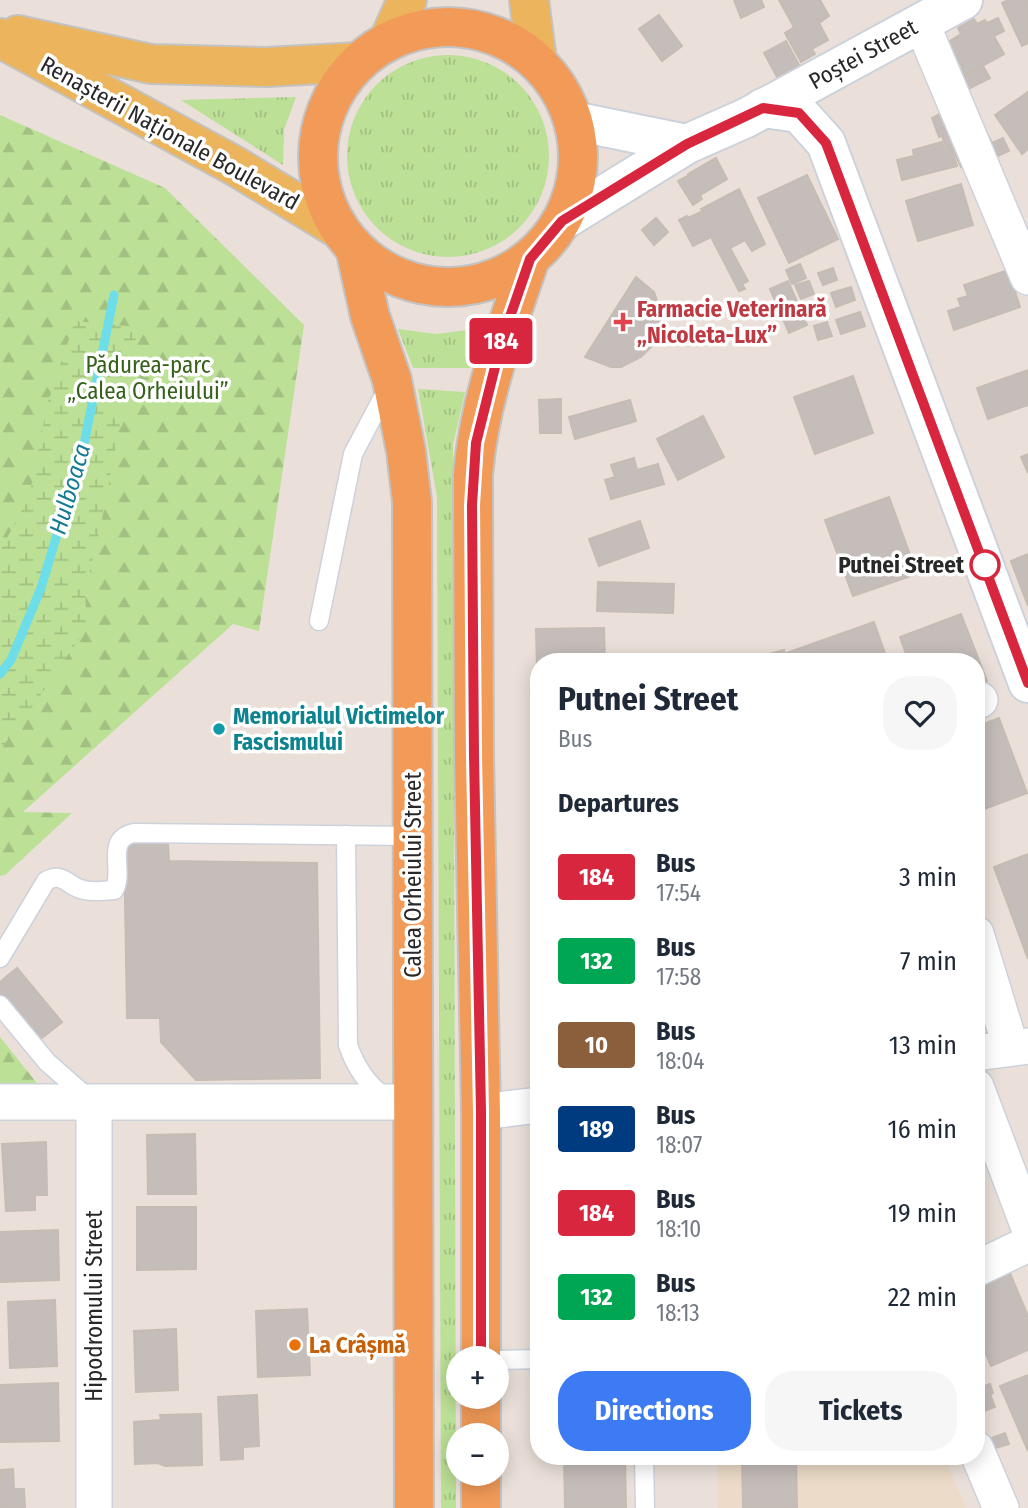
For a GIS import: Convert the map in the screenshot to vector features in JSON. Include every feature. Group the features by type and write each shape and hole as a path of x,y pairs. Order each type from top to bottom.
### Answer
{"highway":[{"path":"481,1346 481,1112 474,756 473,475 476,443 501,343 530,259 562,221 575,189 579,155 574,121 553,78 537,61 504,39 467,27 427,28 374,51 336,90 321,124 317,160 323,197 347,239 394,275 440,287 487,281 530,259"},
{"name":"Calea Orheiului Street","path":"347,239 392,380 406,450 412,502 413,836 401,1102 414,1508"},
{"path":"481,1486 481,1508"}],"main road":[{"path":"374,51 407,0"},
{"path":"529,0 537,61"},
{"name":"Renașterii Naționale Boulevard","path":"0,31 151,64 267,67 374,51"},
{"name":"Renașterii Naționale Boulevard","path":"0,38 235,166 347,239"}],"street":[{"name":"Poștei Street","path":"562,221 687,144 763,108 963,0"},
{"path":"921,22 1028,277"},
{"path":"763,108 799,113 826,143 1028,683"},
{"path":"574,121 687,144"},
{"path":"985,958 1019,1047 985,1052"},
{"path":"0,1102 401,1102"},
{"name":"Hipodromului Street","path":"94,1103 94,1508"},
{"path":"481,1112 530,1106"},
{"path":"985,1111 1028,1225"},
{"path":"985,1265 1028,1244"},
{"path":"983,1465 1002,1508"}],"lane":[{"path":"319,621 352,454 392,380"},
{"path":"0,958 46,881 52,877 63,877 81,890 114,890 117,885 117,851 119,841 124,835 413,836"},
{"path":"346,835 348,1045 357,1068 370,1086 401,1102"},
{"path":"0,1006 47,1062 94,1103"},
{"path":"509,1360 530,1359"},
{"path":"644,1465 645,1508"}],"shaded area":[{"path":"717,1465 948,1465 966,1508 718,1508"}],"green space":[{"path":"448,55 468,57 486,63 504,72 519,85 532,100 541,118 547,136 547,176 541,194 532,212 519,227 504,240 486,249 468,255 448,257 428,255 410,249 392,240 377,227 364,212 355,194 349,176 347,156 349,136 355,118 364,100 377,85 392,72 410,63 428,57"},
{"path":"296,97 284,130 283,165 181,100"},
{"name":"Pădurea-parc „Calea Orheiului”","path":"0,115 165,188 304,325 259,631 233,624 23,812 72,813 5,875 0,876"},
{"path":"75,321 138,327 102,520 85,592 87,627 18,728 0,749 0,551 29,497 48,402"},
{"path":"484,328 470,368 413,368 398,329 436,334"},
{"path":"418,389 465,392 453,445 456,1346 446,1346 446,1409 456,1409 456,1423 446,1423 446,1486 456,1486 456,1508 441,1508 437,497"},
{"path":"0,1037 40,1087 0,1086"}],"building":[{"path":"734,0 761,0 764,7 741,18"},
{"path":"779,0 820,0 829,16 819,23 817,19 796,31"},
{"path":"1008,0 1028,0 1028,43 1022,46 1002,3"},
{"path":"659,15 682,46 662,61 639,29"},
{"path":"998,18 1004,31 994,36 987,23"},
{"path":"817,19 828,40 812,49 815,54 801,62 785,33 793,28 795,32"},
{"path":"974,19 977,24 985,20 1004,54 966,75 948,42 961,34 958,28"},
{"path":"786,41 799,65 777,77 764,53"},
{"path":"983,66 990,78 960,93 953,72 962,68 966,75"},
{"path":"1028,92 1028,149 1022,154 995,115"},
{"path":"942,113 971,162 961,167 951,145 946,147 942,136 939,137 932,118"},
{"path":"986,131 992,143 1003,138 1009,151 991,159 980,134"},
{"path":"942,142 944,148 951,146 957,166 902,180 897,160 914,156 913,150"},
{"path":"716,158 727,179 700,195 688,174"},
{"path":"689,175 702,199 693,205 678,181"},
{"path":"807,175 838,239 789,263 758,198"},
{"path":"961,184 973,225 918,241 906,201"},
{"path":"739,189 765,244 752,251 745,240 730,248 748,281 742,284 745,289 739,291 711,237 693,246 679,220 703,211 701,209"},
{"path":"656,218 668,232 654,245 642,230"},
{"path":"800,264 806,278 792,284 786,270"},
{"path":"833,268 837,280 823,285 818,273"},
{"path":"1008,270 1020,307 954,330 948,311 961,307 958,299 968,296 964,285"},
{"path":"636,277 654,292 658,303 660,326 653,345 641,357 621,367 611,367 585,357"},
{"path":"788,281 807,325 789,333 770,289"},
{"path":"809,281 814,294 801,299 795,285"},
{"path":"851,287 855,300 836,307 831,293"},
{"path":"860,312 865,326 841,334 836,320"},
{"path":"827,322 832,336 818,340 814,326"},
{"path":"1028,370 1028,405 988,419 977,388"},
{"path":"853,376 873,433 815,454 794,397"},
{"path":"561,399 561,433 540,433 539,400"},
{"path":"630,400 636,421 575,439 569,417"},
{"path":"703,416 724,457 678,480 657,439"},
{"path":"1028,454 1028,473 1021,457"},
{"path":"634,458 637,470 658,464 664,484 611,499 605,480 615,477 611,465"},
{"path":"889,497 917,574 853,596 825,520"},
{"path":"640,521 649,548 599,566 589,539"},
{"path":"1028,554 1028,606 1011,561"},
{"path":"598,582 674,584 673,613 597,611"},
{"path":"961,614 976,653 906,653 900,637"},
{"path":"874,622 885,653 786,653"},
{"path":"604,628 605,653 537,653 536,629"},
{"path":"999,718 1027,793 985,809 985,723"},
{"path":"124,842 168,843 169,861 317,863 320,1078 196,1080 161,1042 160,1018 127,1018"},
{"path":"1028,854 1028,959 994,867"},
{"path":"17,968 62,1022 38,1041 0,995 0,982"},
{"path":"195,1134 196,1194 148,1194 147,1135"},
{"path":"46,1142 47,1195 35,1195 35,1210 6,1211 2,1144"},
{"path":"137,1207 196,1207 196,1269 137,1270"},
{"path":"58,1230 59,1280 0,1282 0,1232"},
{"path":"1009,1271 1028,1316 1028,1350 991,1366 985,1352 985,1281"},
{"path":"55,1300 57,1366 10,1368 8,1302"},
{"path":"307,1309 310,1375 258,1377 256,1311"},
{"path":"176,1329 178,1390 136,1392 134,1331"},
{"path":"1028,1375 1028,1451 1000,1386"},
{"path":"58,1383 59,1441 0,1442 0,1385"},
{"path":"990,1384 993,1393 990,1394 995,1407 985,1411 985,1386"},
{"path":"257,1395 259,1446 243,1447 243,1459 221,1460 218,1397"},
{"path":"201,1414 202,1465 135,1464 134,1422 161,1420 160,1415"},
{"path":"1005,1433 1009,1444 992,1449 989,1439"},
{"path":"564,1465 625,1465 626,1508 565,1508"},
{"path":"742,1465 796,1465 797,1508 743,1508"},
{"path":"13,1469 14,1489 24,1489 25,1508 0,1508 0,1470"}],"waterway":[{"name":"Hulboaca","path":"0,674 11,660 41,588 84,444 114,295"}],"bus line":[{"name":"184","path":"481,1346 481,1112 472,505 474,459 501,343 530,259 562,221 687,144 763,108 799,113 826,143 1028,683"}],"place":[{"name":"Farmacie Veterinară „Nicoleta-Lux”","path":"623,322"},
{"name":"Putnei Street","path":"985,565"},
{"name":"Memorialul Victimelor Fascismului","path":"219,729"},
{"name":"La Crâșmă","path":"295,1345"}]}
